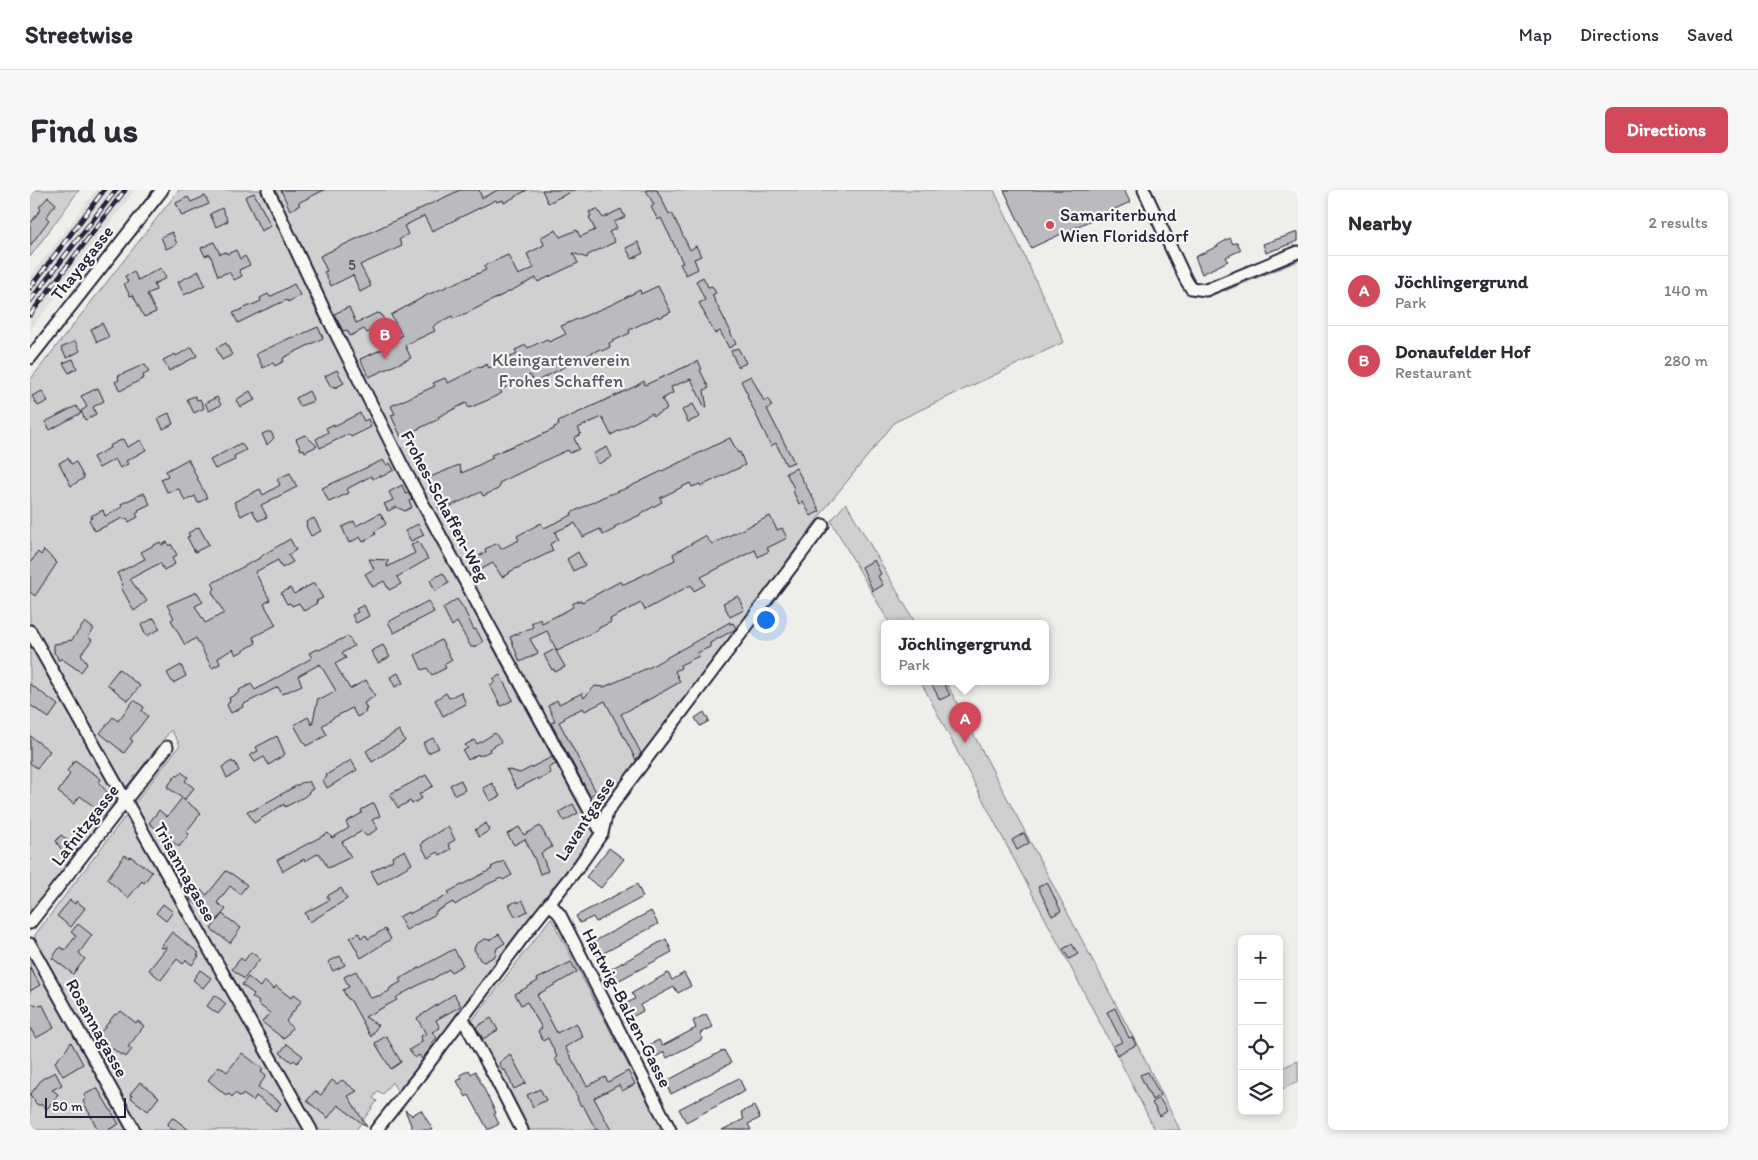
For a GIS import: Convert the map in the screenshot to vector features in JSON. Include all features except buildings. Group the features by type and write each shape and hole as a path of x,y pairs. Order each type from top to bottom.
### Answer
{"street":[{"name":"Thayagasse","path":"30,358 162,190"},
{"name":"Frohes-Schaffen-Weg","path":"268,190 330,322 403,467 602,833"},
{"path":"1144,190 1191,288 1206,290 1298,252"},
{"name":"Lavantgasse","path":"376,1130 463,1019 602,833 607,812 823,525"},
{"name":"Trisannagasse","path":"30,631 311,1130"},
{"name":"Lafnitzgasse","path":"30,923 167,748"},
{"name":"Hartwig-Balzen-Gasse","path":"550,903 560,916 670,1130"},
{"name":"Rosannagasse","path":"30,944 134,1130"},
{"path":"463,1019 522,1130"}],"shaded area":[{"path":"96,190 135,190 57,291 55,298 30,330 30,277"}],"green space":[{"path":"30,190 79,190 30,257"},
{"path":"179,190 260,190 306,281 311,301 497,655 594,834 398,1092 392,1082 383,1094 378,1091 373,1098 377,1101 356,1130 315,1130 135,811 135,803 180,745 171,730 127,786 121,786 30,623 30,380"},
{"name":"Kleingartenverein Frohes Schaffen","path":"274,190 994,190 1064,342 895,422 827,506 721,651 597,813 372,396"},
{"path":"1298,258 1298,261 1225,291 1224,289 1228,286"},
{"path":"846,503 914,620 888,620 831,521"},
{"path":"30,641 116,795 116,801 71,860 68,858 66,860 68,864 30,913"},
{"path":"923,685 948,685 1142,1054 1180,1130 1155,1130"},
{"path":"129,817 304,1130 141,1130 35,941 35,935 124,818"},
{"path":"551,918 663,1130 525,1130 471,1022"},
{"path":"30,954 129,1130 30,1130"},
{"path":"1298,1061 1298,1082 1283,1089 1283,1070 1283,1067"}],"railway":[{"path":"30,288 104,190"},
{"path":"30,301 116,190"},
{"path":"30,315 125,190"}],"place":[{"name":"Samariterbund Wien Floridsdorf","path":"1050,225"},
{"name":"Donaufelder Hof","path":"385,359"},
{"name":"Jöchlingergrund","path":"965,743"}]}
